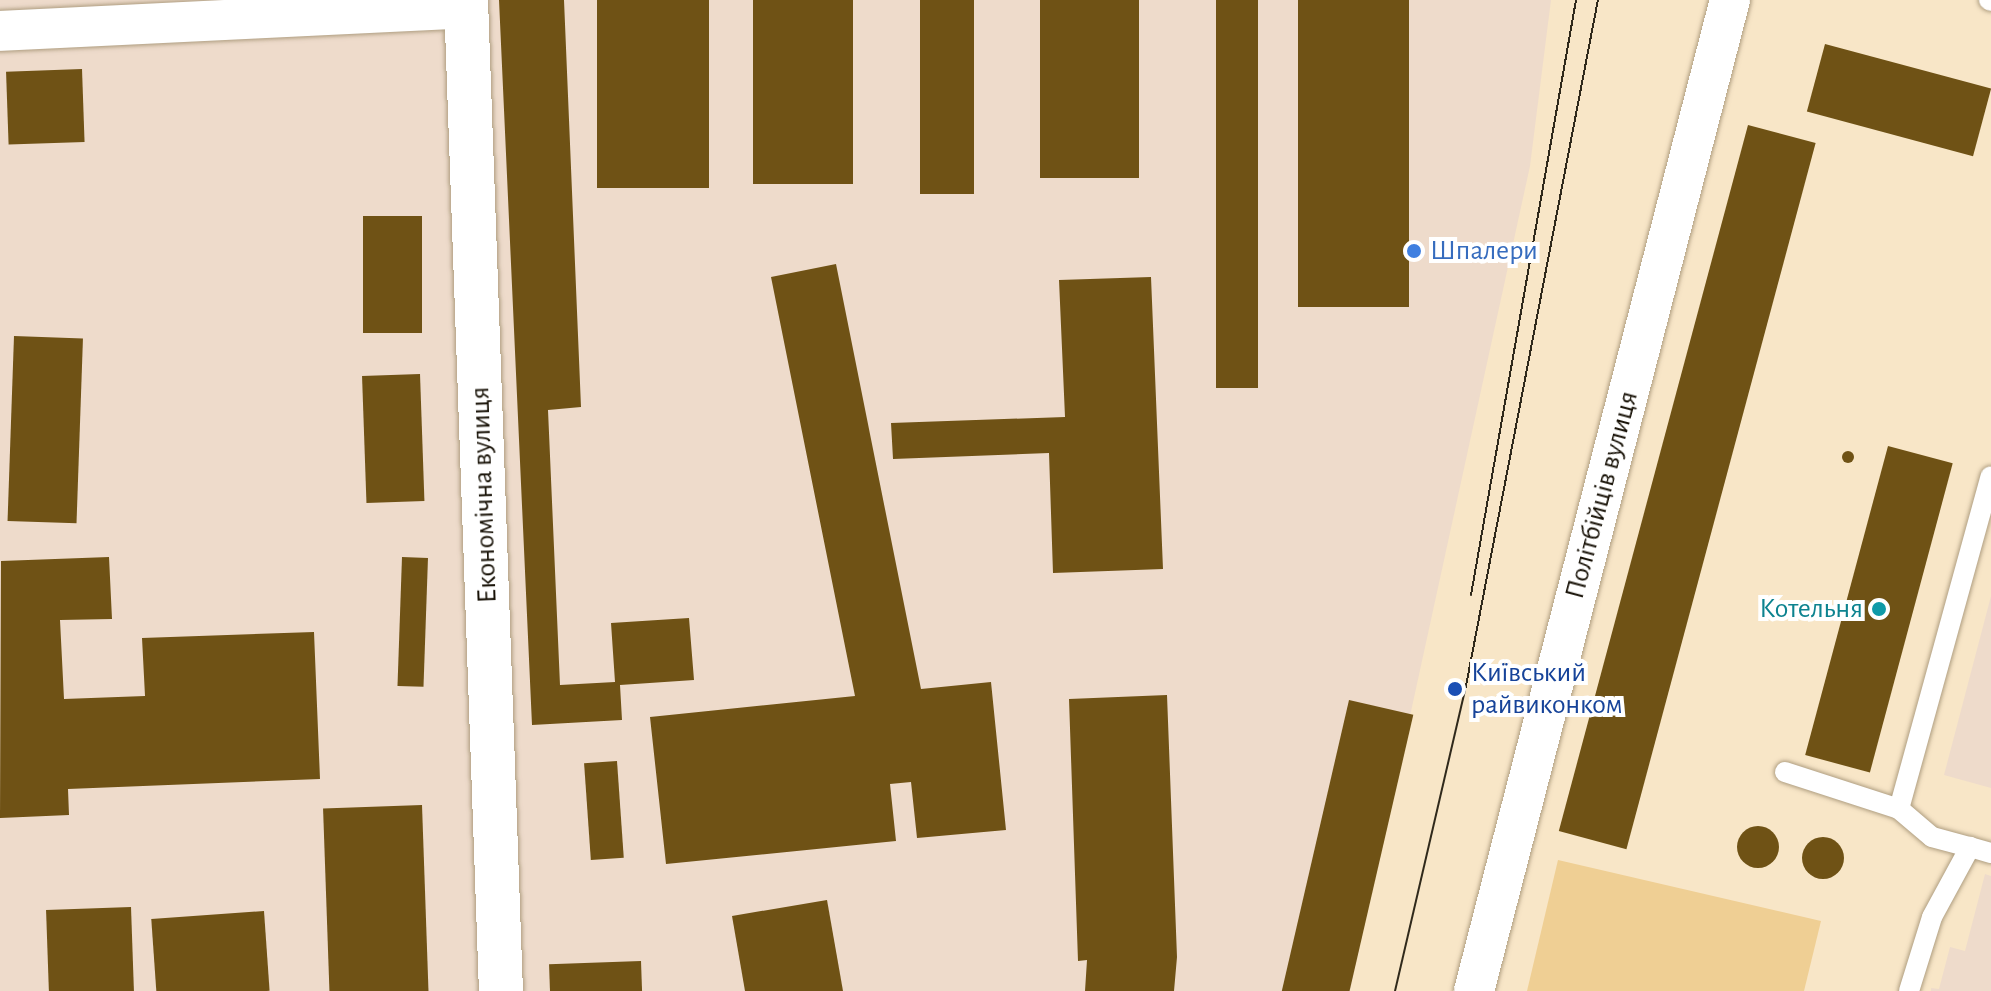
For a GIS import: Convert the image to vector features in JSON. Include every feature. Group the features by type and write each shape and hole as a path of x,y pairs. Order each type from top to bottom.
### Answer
{"street":[{"name":"Політбійців вулиця","path":"1474,991 1730,0"},
{"path":"0,31 466,4"},
{"name":"Економічна вулиця","path":"466,4 501,991"}],"lane":[{"path":"1899,809 1991,476"},
{"path":"1785,772 1899,809 1932,837 1991,853"},
{"path":"1909,991 1932,917 1970,847"}],"shaded area":[{"path":"0,0 1551,0 1530,166 1350,991 0,991"},
{"path":"1991,596 1991,788 1944,775"},
{"path":"1558,860 1821,921 1804,991 1527,991"},
{"path":"1985,874 1991,876 1991,991 1931,991 1931,988 1939,989 1950,947 1965,951"}],"building":[{"path":"499,0 564,0 581,407 548,410 560,685 615,682 611,623 689,618 694,680 620,685 622,720 532,725"},
{"path":"597,0 709,0 709,188 597,188"},
{"path":"753,0 853,0 853,184 753,184"},
{"path":"920,0 974,0 974,194 920,194"},
{"path":"1040,0 1139,0 1139,178 1040,178"},
{"path":"1216,0 1258,0 1258,388 1216,388"},
{"path":"1298,0 1409,0 1409,307 1298,307"},
{"path":"1825,44 1991,88 1973,156 1807,112"},
{"path":"82,69 85,142 9,145 6,72"},
{"path":"1748,125 1816,143 1626,849 1559,831"},
{"path":"363,216 422,216 422,333 363,333"},
{"path":"836,264 921,689 991,682 1006,830 917,838 911,782 890,784 896,841 666,864 650,717 855,696 771,277"},
{"path":"1151,277 1163,569 1053,573 1049,453 893,459 891,423 1065,417 1059,280"},
{"path":"14,336 83,338 77,523 8,521"},
{"path":"420,374 424,501 366,503 362,376"},
{"name":"Котельня","path":"1888,446 1953,463 1870,772 1805,755"},
{"path":"1848,451 1854,457 1848,463 1842,457"},
{"path":"109,557 112,619 60,620 64,699 145,696 142,638 314,632 320,779 68,789 69,815 0,818 1,561"},
{"path":"402,557 428,558 423,687 397,686"},
{"path":"1167,695 1177,957 1174,991 1085,991 1087,960 1078,961 1069,699"},
{"path":"1349,700 1413,715 1350,991 1282,991"},
{"path":"617,761 624,858 591,860 584,763"},
{"path":"422,805 428,991 329,991 323,808"},
{"path":"1758,826 1773,832 1779,847 1773,862 1758,868 1743,862 1737,847 1743,832"},
{"path":"1823,837 1838,843 1844,858 1838,873 1823,879 1808,873 1802,858 1808,843"},
{"path":"827,900 843,991 745,991 732,916"},
{"path":"131,907 134,991 49,991 46,910"},
{"path":"264,911 270,991 156,991 151,919"},
{"path":"641,961 642,991 550,991 549,964"}],"tram line":[{"path":"1471,595 1576,0"},
{"path":"1395,991 1465,691 1598,0"}],"place":[{"name":"Шпалери","path":"1414,251"},
{"name":"Котельня","path":"1879,609"},
{"name":"Київський райвиконком","path":"1455,689"}]}
